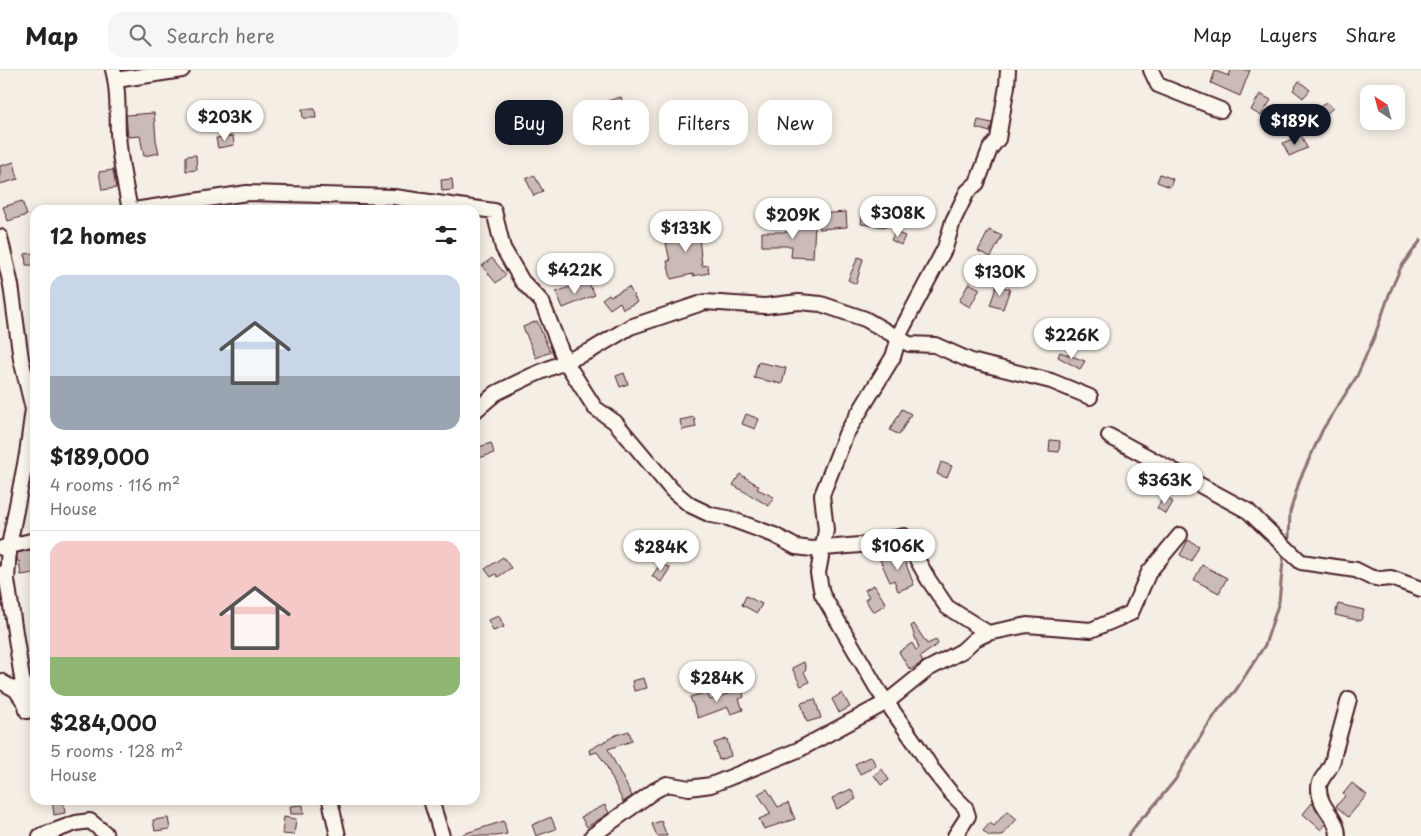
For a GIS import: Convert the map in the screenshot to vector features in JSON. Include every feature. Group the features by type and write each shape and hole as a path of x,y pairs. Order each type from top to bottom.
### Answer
{"street":[{"path":"131,205 122,173 115,75 182,70"},
{"path":"955,836 968,816 965,807 950,794 886,702 822,594 818,573 826,530 822,495 846,434 894,356 899,338 911,310 945,248 953,221 967,192 977,183 990,149 998,139 1008,70"},
{"path":"1151,70 1158,85 1221,110"},
{"path":"166,205 247,193 394,197 456,205"},
{"path":"480,208 494,210 503,248 522,281 542,302 565,361 595,408 615,422 672,490 690,505 711,515 728,518 774,535 796,547 812,550 860,545 904,536 928,579 947,607 988,633"},
{"path":"0,237 11,285 21,359 30,396"},
{"path":"480,406 496,393 590,350 630,327 705,302 765,306 799,302 821,304 865,319 909,344 935,345 971,361 1051,381 1090,397"},
{"path":"0,681 16,690 27,708 7,580 4,548 27,454 30,432"},
{"path":"1109,436 1248,512 1301,562 1356,570 1370,577 1380,579 1391,578 1421,589"},
{"path":"592,836 654,791 667,784 689,788 711,785 798,750 886,702 928,669 962,651 975,639 988,633 1027,624 1091,630 1131,613 1149,572 1180,535"},
{"path":"4,548 30,541"},
{"path":"0,565 7,580"},
{"path":"1338,836 1338,828 1322,803 1319,789 1320,782 1334,762 1334,754 1349,699"},
{"path":"331,805 338,836"},
{"path":"433,805 442,836"},
{"path":"40,836 76,823 90,821 106,833 106,836"}],"building":[{"path":"1231,70 1250,70 1240,96 1211,83 1215,71 1229,76"},
{"path":"1299,81 1310,90 1303,98 1293,90"},
{"path":"1260,94 1271,100 1261,116 1251,110"},
{"path":"621,97 622,100 610,100"},
{"path":"1326,102 1333,108 1326,114 1319,108"},
{"path":"302,109 315,109 316,118 303,118"},
{"path":"154,113 159,153 144,156 140,136 128,137 126,115"},
{"path":"978,120 992,123 990,132 976,128"},
{"path":"1301,135 1307,148 1289,156 1283,143"},
{"path":"233,136 234,145 218,148 216,138"},
{"path":"196,155 197,170 186,171 186,156"},
{"path":"14,162 18,179 0,184 0,166"},
{"path":"113,170 116,188 102,190 99,172"},
{"path":"1160,174 1173,179 1170,187 1157,182"},
{"path":"534,175 543,191 534,196 526,179"},
{"path":"452,179 453,190 442,191 441,180"},
{"path":"22,201 27,215 8,221 3,207"},
{"path":"863,209 889,212 887,227 861,224"},
{"path":"846,212 847,227 819,229 818,214"},
{"path":"691,214 696,239 699,238 702,266 708,265 709,273 693,276 693,274 671,279 666,243 686,238 681,216"},
{"path":"792,225 815,225 813,258 791,257 792,246 762,246 762,232 792,232"},
{"path":"989,230 1002,236 991,257 978,251"},
{"path":"895,232 905,236 901,245 891,240"},
{"path":"25,254 30,254 30,265 26,265"},
{"path":"858,257 863,259 856,284 848,280"},
{"path":"492,258 506,275 496,283 482,266"},
{"path":"588,282 595,295 563,308 556,292 575,285 576,289"},
{"path":"969,283 980,289 970,307 959,301"},
{"path":"997,285 1010,289 1003,309 990,305"},
{"path":"629,287 637,302 623,309 620,302 610,309 602,299 609,294 611,296"},
{"path":"537,321 550,352 536,358 523,327"},
{"path":"1060,352 1085,361 1080,369 1058,357"},
{"path":"758,362 786,368 782,384 754,378"},
{"path":"624,373 628,384 620,387 616,376"},
{"path":"902,409 911,414 899,435 890,430"},
{"path":"746,414 759,419 755,429 742,424"},
{"path":"694,417 696,427 682,430 680,420"},
{"path":"1050,440 1060,441 1059,452 1049,451"},
{"path":"491,443 494,453 480,458 480,447"},
{"path":"941,462 952,466 947,478 937,474"},
{"path":"1140,469 1153,477 1146,488 1133,479"},
{"path":"740,474 759,486 757,489 774,497 769,506 733,485"},
{"path":"1164,496 1173,502 1166,514 1157,508"},
{"path":"681,534 695,541 689,552 675,545"},
{"path":"1188,540 1199,546 1191,561 1180,555"},
{"path":"30,550 30,574 21,575 17,553"},
{"path":"901,551 914,585 898,591 894,580 890,582 880,560"},
{"path":"503,557 511,568 498,577 496,574 491,577 485,569"},
{"path":"661,563 670,568 661,582 652,576"},
{"path":"1202,565 1227,578 1219,593 1194,580"},
{"path":"874,585 886,604 873,612 865,599 869,597 865,590"},
{"path":"746,596 762,604 757,613 742,605"},
{"path":"1338,604 1364,610 1361,621 1335,615"},
{"path":"499,616 504,627 493,631 488,620"},
{"path":"914,624 927,644 936,640 938,644 920,657 923,662 910,670 899,652 912,643 916,650 919,648 911,626"},
{"path":"804,662 806,670 804,672 809,682 801,686 792,668"},
{"path":"644,678 647,688 634,691 632,681"},
{"path":"742,689 744,697 739,699 743,710 731,714 728,707 698,718 690,697 707,692 710,700"},
{"path":"842,693 850,707 839,713 832,699"},
{"path":"815,699 821,718 807,722 801,703"},
{"path":"629,731 632,741 608,749 632,796 623,802 605,763 597,752 590,754 589,750 616,735"},
{"path":"727,739 731,756 719,760 714,743"},
{"path":"871,756 876,766 860,774 855,764"},
{"path":"882,769 889,780 881,785 874,775"},
{"path":"1352,783 1367,795 1348,817 1336,806 1345,796 1343,794"},
{"path":"767,789 778,807 788,803 795,819 764,829 759,819 771,814 758,794"},
{"path":"851,789 856,799 837,809 832,798"},
{"path":"1312,803 1326,824 1321,830 1303,814"},
{"path":"53,805 64,805 65,813 54,815"},
{"path":"303,805 304,814 291,814 290,806"},
{"path":"605,805 609,813 587,827 581,817"},
{"path":"1007,811 1017,819 1002,836 989,836 983,831 990,823 994,826"},
{"path":"284,817 296,819 294,835 282,834"},
{"path":"551,817 556,829 536,836 532,825"},
{"path":"168,818 170,829 155,831 153,820"},
{"path":"504,821 507,834 463,836 463,834"},
{"path":"661,821 667,836 657,836 652,824"}],"waterway":[{"path":"1287,542 1289,538 1290,512 1300,479 1323,429 1357,376 1401,267 1421,240"},
{"path":"1128,836 1175,780 1204,731 1219,709 1236,690 1265,645 1279,602 1284,551"}]}
